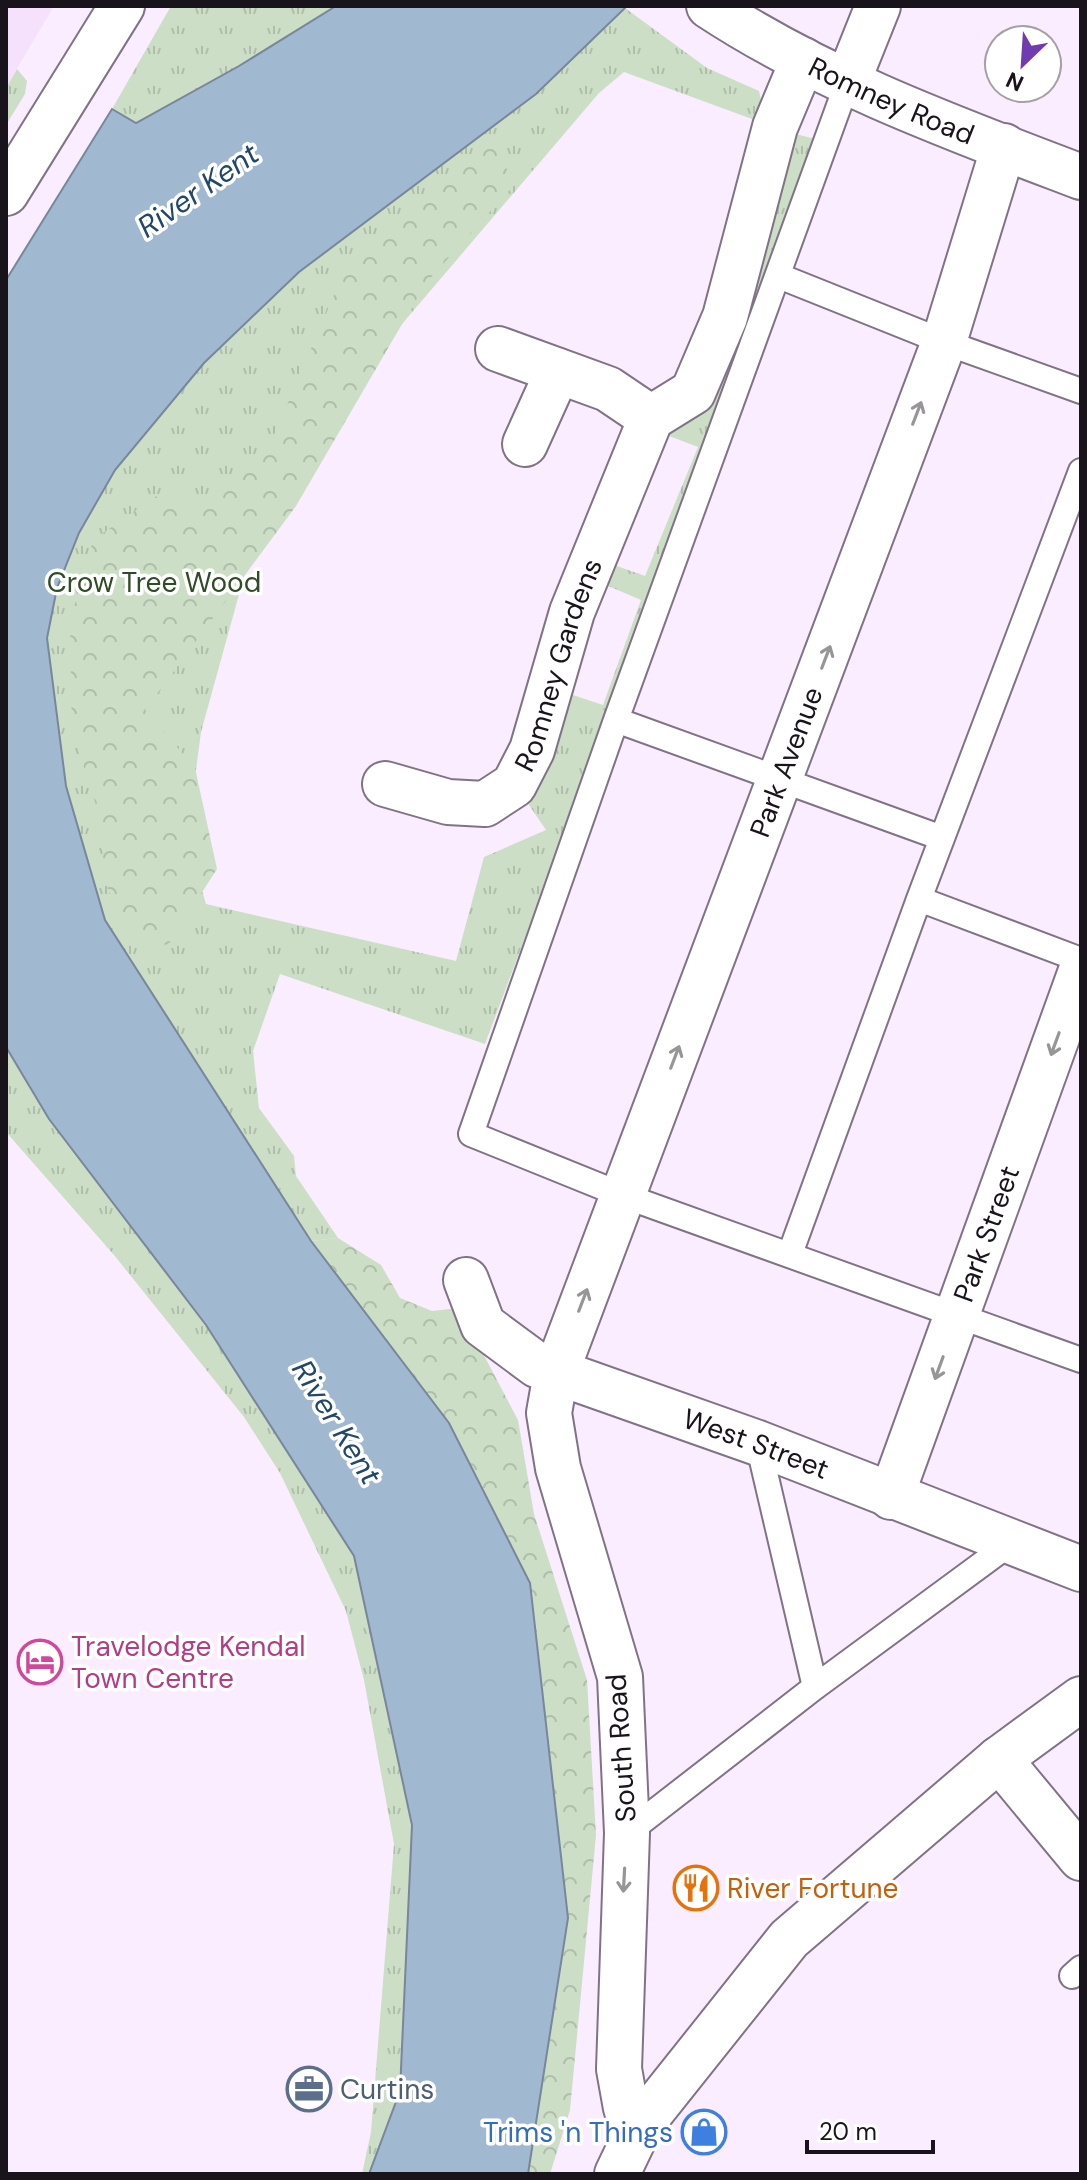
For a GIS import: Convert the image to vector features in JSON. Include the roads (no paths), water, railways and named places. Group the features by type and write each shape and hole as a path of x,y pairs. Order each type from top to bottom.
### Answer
{"main road":[{"path":"6,193 122,6"},
{"path":"848,81 878,6"},
{"name":"Romney Road","path":"710,7 803,60 848,81 1081,177"},
{"path":"498,349 608,389 651,418 693,392 719,332 775,127 803,60"},
{"name":"Park Avenue","path":"556,1373 944,342 1004,146"},
{"path":"525,444 558,371"},
{"name":"Romney Gardens","path":"385,784 448,802 485,804 514,785 532,750 572,612 651,418"},
{"name":"Park Street","path":"891,1497 1081,971"},
{"name":"West Street","path":"466,1280 483,1325 527,1359 556,1373 758,1443 1081,1569"},
{"name":"South Road","path":"556,1373 549,1413 558,1468 620,1677 627,1833 619,2069 626,2108 640,2126"},
{"path":"617,2174 640,2126 789,1939 999,1759 1081,1699"},
{"path":"999,1759 1081,1858"}],"lane":[{"path":"848,81 616,720 471,1134 622,1195 1081,1360"},
{"path":"779,276 944,342 1081,391"},
{"path":"790,1254 919,899 1081,471"},
{"path":"616,720 942,838"},
{"path":"919,899 1081,960"},
{"path":"758,1443 815,1687"},
{"path":"627,1833 815,1687 1012,1542"}],"water":[{"name":"River Kent","path":"336,6 627,6 536,94 299,272 204,363 115,470 79,533 57,588 47,638 66,786 105,920 311,1241 449,1423 530,1583 568,1918 528,2174 369,2174 400,2091 412,1825 354,1556 206,1325 49,1119 6,1047 6,280 112,109 136,123 239,66"}],"place":[{"name":"Travelodge Kendal Town Centre","path":"40,1662"},
{"name":"River Fortune","path":"696,1888"},
{"name":"Curtins","path":"309,2089"},
{"name":"Trims 'n Things","path":"704,2132"}],"park label":[{"name":"Crow Tree Wood","path":"154,582"}]}
